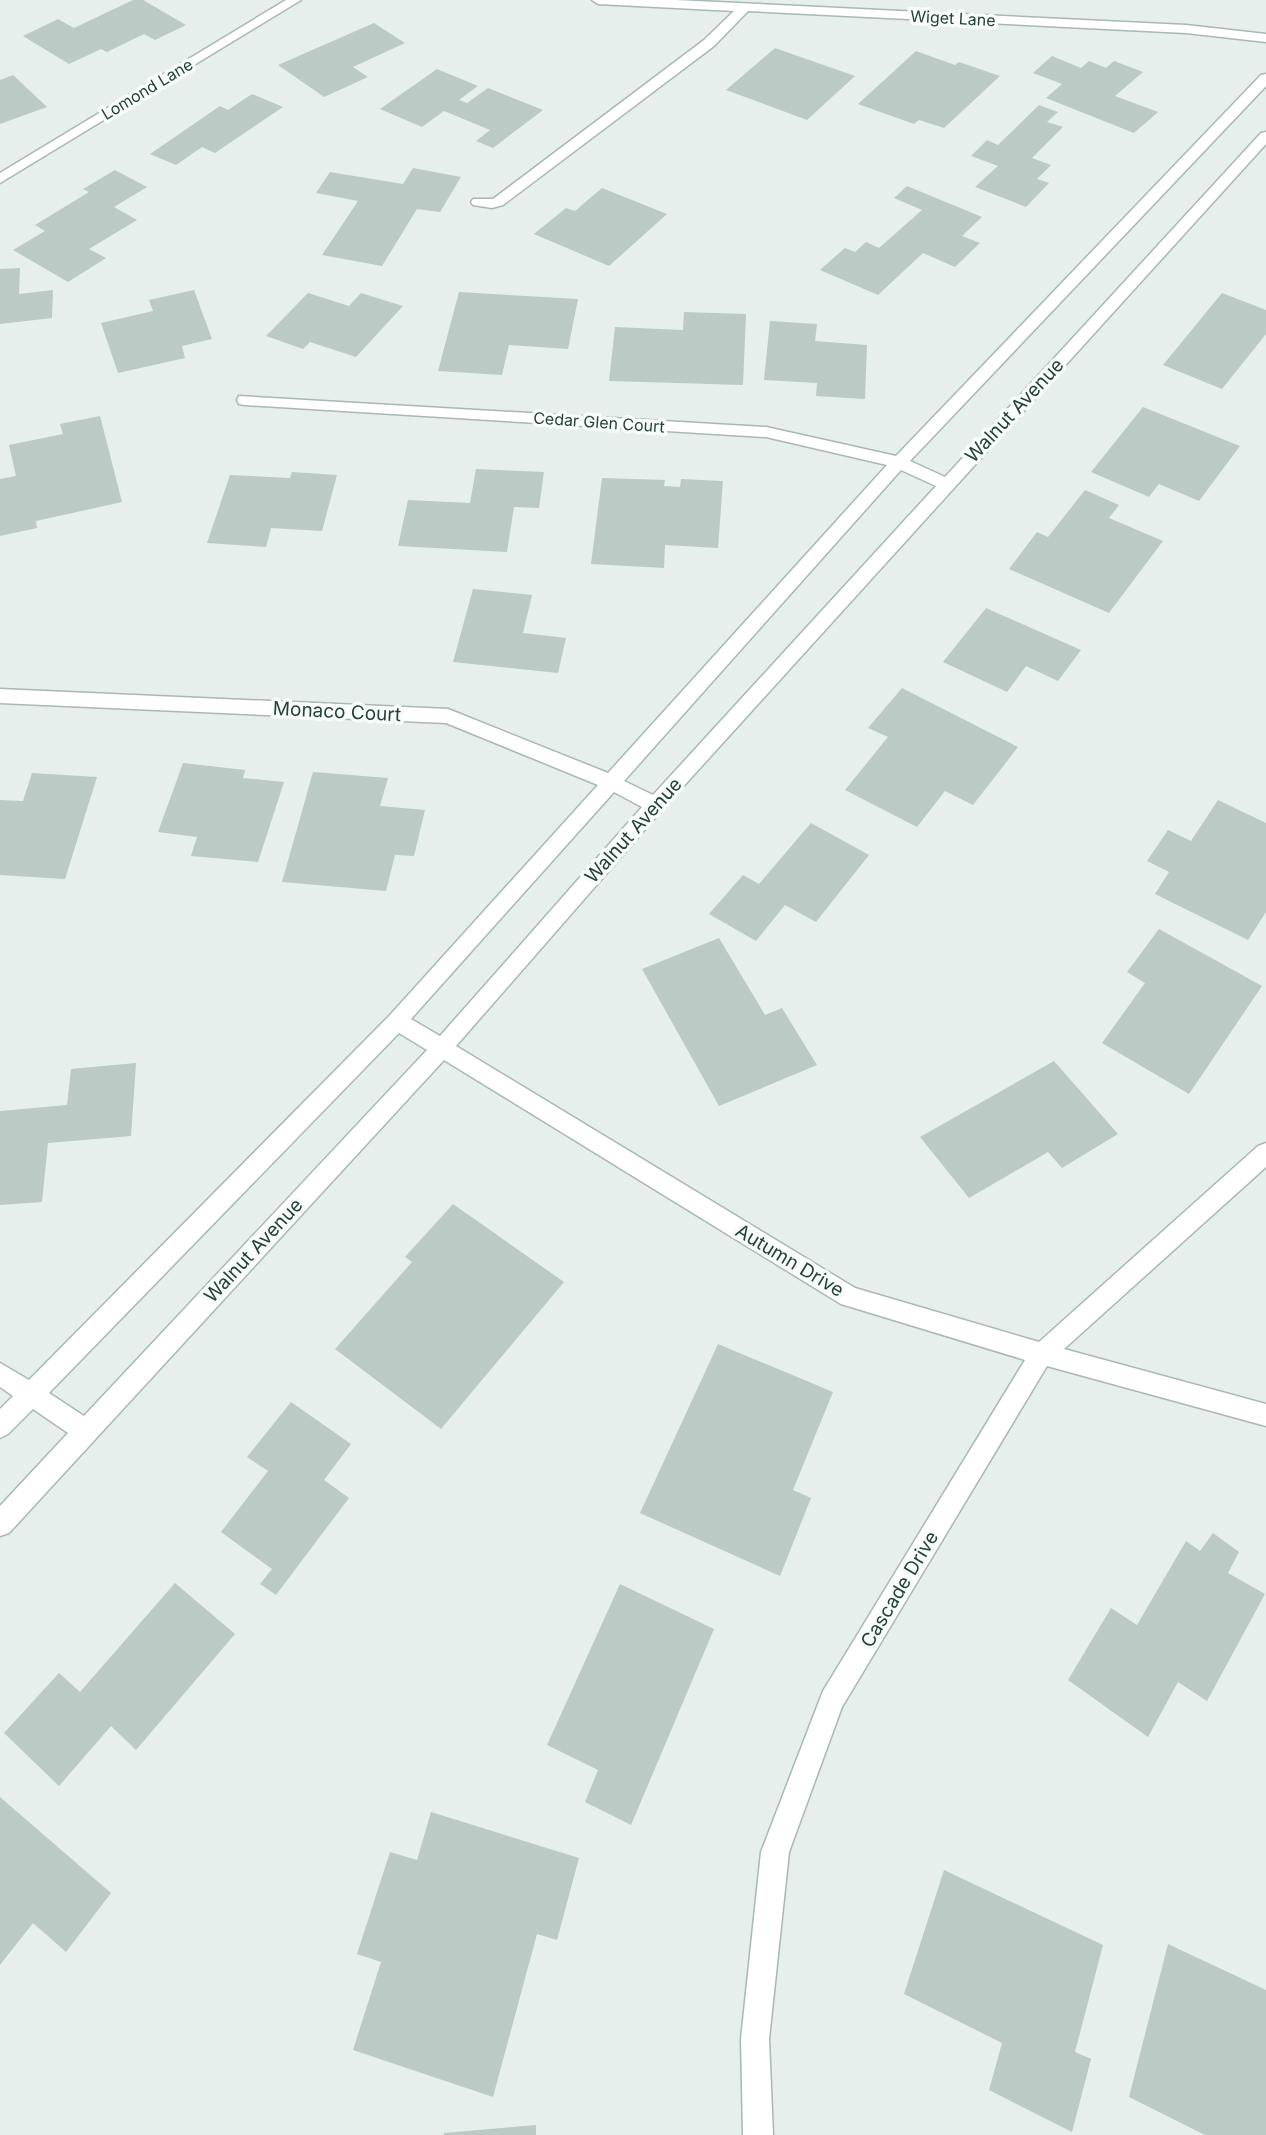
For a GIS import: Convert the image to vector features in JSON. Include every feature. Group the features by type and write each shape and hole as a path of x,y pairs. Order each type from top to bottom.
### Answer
{"street":[{"name":"Lomond Lane","path":"0,179 295,0"},
{"name":"Wiget Lane","path":"598,0 1186,29 1266,38"},
{"path":"478,202 498,202 709,43 745,7"},
{"path":"0,1426 30,1392 397,1021 899,462 1266,78"},
{"name":"Walnut Avenue","path":"0,1524 84,1430 442,1048 655,805 1266,136"},
{"name":"Cedar Glen Court","path":"245,400 766,432 899,462 946,484"},
{"name":"Monaco Court","path":"0,696 448,716 610,782 655,805"},
{"name":"Autumn Drive","path":"397,1021 849,1297 1042,1354 1266,1415"},
{"name":"Cascade Drive","path":"758,2135 755,2039 775,1852 832,1700 1042,1354 1266,1153"},
{"path":"0,1374 84,1430"}],"building":[{"path":"133,0 143,0 186,25 155,40 144,34 107,52 101,49 69,64 23,36 58,19 74,28"},
{"path":"374,23 405,43 353,67 368,77 324,97 278,65"},
{"path":"775,48 855,76 807,120 726,90"},
{"path":"916,51 955,65 959,62 1000,76 944,128 919,120 914,124 858,104"},
{"path":"1052,56 1081,68 1089,61 1106,68 1114,61 1143,72 1115,96 1158,112 1134,133 1046,98 1062,84 1033,73"},
{"path":"437,69 478,86 459,100 467,103 488,88 543,110 493,148 476,141 490,130 444,111 422,127 380,109"},
{"path":"13,75 47,107 0,124 0,80"},
{"path":"252,94 283,107 215,153 202,147 176,165 150,154 220,106 228,110"},
{"path":"1039,105 1058,112 1047,122 1063,127 1032,158 1051,165 1037,179 1049,183 1026,207 975,187 998,166 971,156 987,140 998,145"},
{"path":"413,168 461,177 440,212 417,209 382,266 322,255 358,201 316,193 330,172 403,184"},
{"path":"115,170 147,187 114,207 137,220 89,249 106,258 68,282 13,250 45,231 35,225 89,192 83,189"},
{"path":"907,186 982,217 962,236 980,243 955,267 923,253 878,295 820,270 845,248 855,252 866,242 879,248 922,210 894,198"},
{"path":"602,188 667,214 609,266 534,234 566,208 575,211"},
{"path":"20,268 19,294 53,290 52,318 0,324 0,269"},
{"path":"194,290 212,339 182,346 185,358 118,373 101,323 153,311 149,300"},
{"path":"459,292 578,299 568,349 509,345 502,375 438,371"},
{"path":"308,293 349,306 361,293 403,306 356,357 310,342 303,349 266,336"},
{"path":"1222,293 1266,310 1266,334 1222,389 1163,365"},
{"path":"684,312 746,314 743,385 609,381 615,327 683,330"},
{"path":"770,321 817,324 815,341 867,345 865,399 816,396 817,383 764,380"},
{"path":"1143,407 1240,446 1199,501 1159,484 1149,497 1091,472"},
{"path":"100,416 122,502 36,521 37,528 0,536 0,479 16,476 9,445 63,434 60,424"},
{"path":"476,469 544,472 539,508 514,507 507,552 398,546 408,500 470,503"},
{"path":"292,472 337,475 322,531 271,528 266,547 207,543 230,475 290,478"},
{"path":"602,478 665,480 664,486 680,487 681,479 723,481 718,548 665,545 664,568 591,564"},
{"path":"1085,490 1119,505 1109,518 1163,541 1109,613 1009,569 1037,532 1048,537"},
{"path":"473,589 532,595 523,633 566,638 558,673 453,662"},
{"path":"986,608 1081,650 1058,681 1026,666 1007,692 943,662"},
{"path":"902,688 1018,747 973,805 945,791 917,827 845,790 888,737 868,728"},
{"path":"183,763 245,770 243,778 284,782 258,862 191,856 197,837 158,832"},
{"path":"313,772 388,778 380,806 425,810 414,856 395,855 386,891 282,882"},
{"path":"32,773 97,777 65,879 0,875 0,800 23,801"},
{"path":"1218,800 1266,823 1266,912 1248,940 1155,894 1169,872 1147,861 1168,830 1191,841"},
{"path":"811,823 869,855 816,922 785,905 756,941 709,914 743,875 759,884"},
{"path":"1159,929 1262,986 1189,1094 1102,1043 1145,983 1127,972"},
{"path":"719,938 765,1015 782,1008 817,1065 719,1106 642,969"},
{"path":"1054,1061 1118,1134 1062,1168 1048,1152 969,1198 920,1137"},
{"path":"136,1063 131,1136 48,1143 42,1202 0,1205 0,1111 67,1105 71,1069"},
{"path":"453,1204 564,1282 441,1429 335,1349 412,1262 405,1257"},
{"path":"718,1344 833,1392 793,1490 811,1498 780,1576 640,1513"},
{"path":"291,1402 351,1444 324,1480 349,1498 276,1595 260,1584 272,1569 221,1532 268,1471 247,1457"},
{"path":"1213,1533 1239,1552 1228,1573 1265,1594 1207,1701 1178,1682 1148,1737 1068,1680 1111,1608 1137,1625 1186,1541 1200,1551"},
{"path":"175,1583 235,1634 136,1750 111,1726 59,1786 4,1733 59,1673 80,1692"},
{"path":"620,1584 714,1629 631,1825 585,1802 598,1770 547,1745"},
{"path":"0,1797 111,1893 66,1952 33,1923 0,1965"},
{"path":"431,1812 579,1858 557,1940 537,1934 493,2097 353,2050 381,1962 357,1954 390,1852 417,1860"},
{"path":"944,1870 1103,1945 1075,2052 1091,2059 1072,2132 989,2090 1002,2043 904,1994"},
{"path":"1168,1944 1266,1990 1266,2135 1205,2135 1129,2097"},
{"path":"536,2125 536,2135 444,2135 444,2133"}]}
